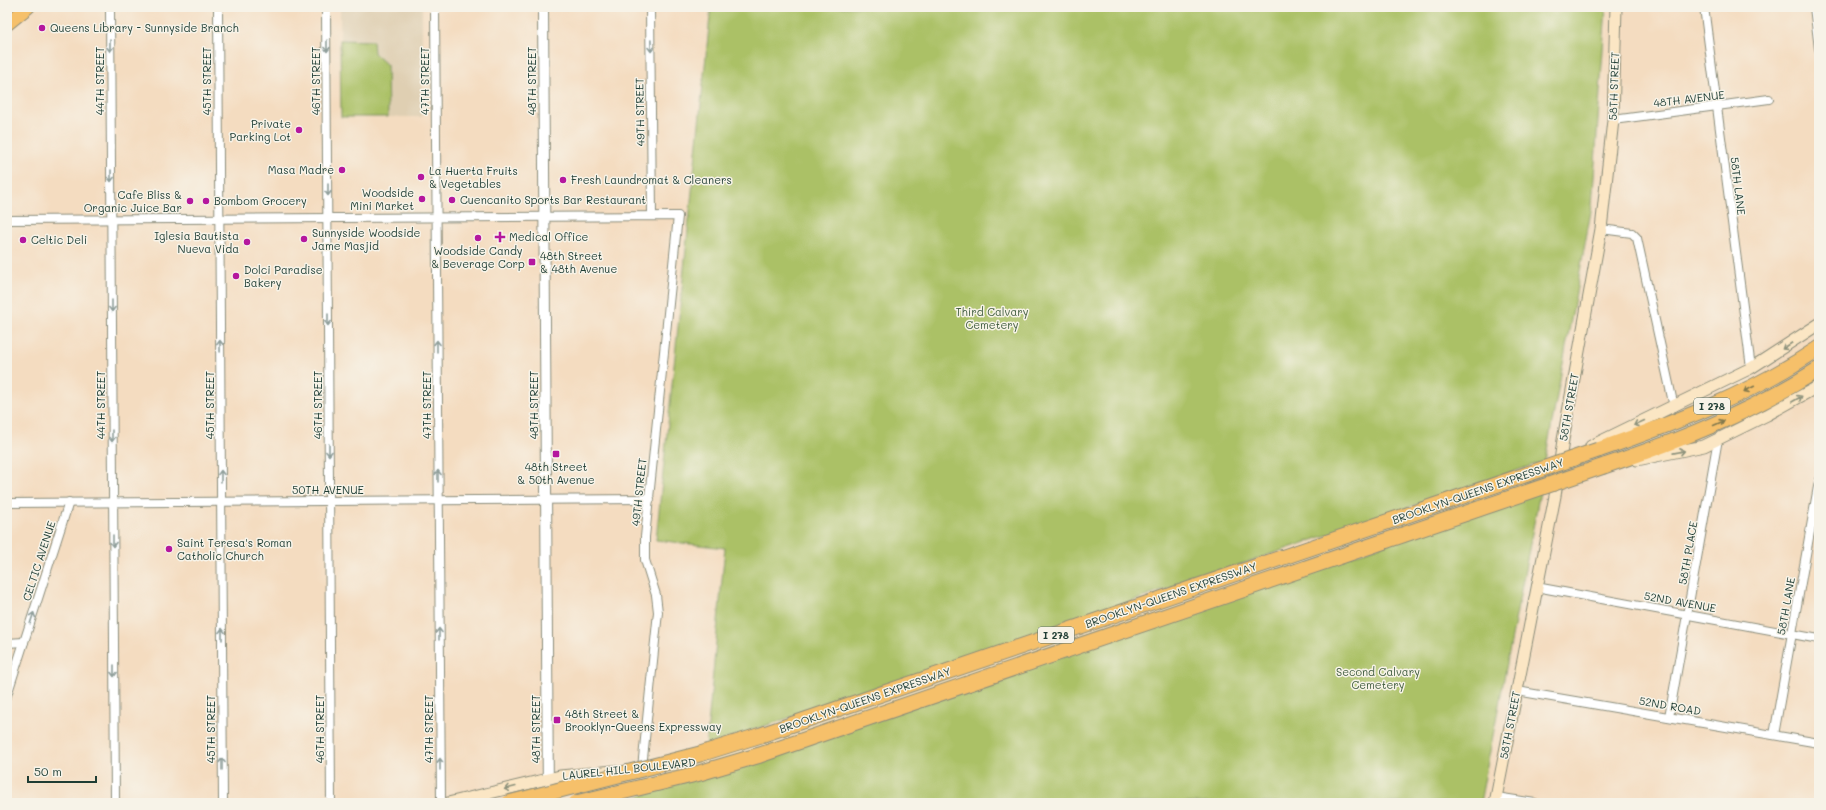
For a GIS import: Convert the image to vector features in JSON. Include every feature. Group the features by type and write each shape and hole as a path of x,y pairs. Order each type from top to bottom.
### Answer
{"highway":[{"name":"BROOKLYN-QUEENS EXPRESSWAY","path":"509,803 700,754 761,735 1598,450 1668,425 1718,404 1773,376 1819,348"},
{"name":"BROOKLYN-QUEENS EXPRESSWAY","path":"576,803 696,774 754,756 1665,446 1722,422 1770,398 1819,369"}],"main road":[{"path":"7,24 28,7"},
{"name":"58TH STREET","path":"1496,800 1558,472 1601,229 1613,120 1616,7"},
{"name":"LAUREL HILL BOULEVARD","path":"594,803 710,760 1558,472 1577,453 1674,407 1750,368 1819,324"},
{"name":"LAUREL HILL BOULEVARD","path":"1558,472 1572,474 1686,451 1718,439 1767,415 1819,386"},
{"name":"LAUREL HILL BOULEVARD","path":"548,779 710,760"},
{"path":"448,803 548,779"}],"street":[{"name":"44TH STREET","path":"110,7 114,803"},
{"name":"45TH STREET","path":"218,7 223,803"},
{"name":"46TH STREET","path":"326,7 331,803"},
{"name":"47TH STREET","path":"435,7 441,803"},
{"name":"48TH STREET","path":"543,7 548,803"},
{"name":"49TH STREET","path":"642,768 658,612 656,595 645,554 678,216 652,216 650,7"},
{"name":"58TH LANE","path":"1704,7 1750,368"},
{"path":"1814,7 1819,49"},
{"name":"48TH AVENUE","path":"1613,120 1769,99"},
{"path":"7,220 652,216"},
{"path":"1601,229 1634,234 1637,238 1674,407"},
{"name":"58TH PLACE","path":"1669,717 1718,439"},
{"name":"58TH LANE","path":"1774,735 1819,481"},
{"name":"50TH AVENUE","path":"7,503 650,499"},
{"name":"CELTIC AVENUE","path":"7,695 69,502"},
{"name":"52ND AVENUE","path":"1536,587 1819,639"},
{"path":"7,643 24,642"},
{"name":"52ND ROAD","path":"1517,691 1819,743"},
{"path":"1496,800 1535,803"}],"shaded area":[{"path":"340,7 422,7 422,117 341,117"}],"green space":[{"name":"Third Calvary Cemetery","path":"711,7 1606,7 1592,206 1545,461 706,746 725,548 656,540"},
{"path":"340,40 373,41 374,53 387,65 388,117 341,117"},
{"name":"Second Calvary Cemetery","path":"1540,492 1480,803 617,803 683,782"}],"place":[{"name":"Queens Library - Sunnyside Branch","path":"42,28"},
{"name":"Private Parking Lot","path":"299,130"},
{"name":"Masa Madre","path":"342,170"},
{"name":"La Huerta Fruits & Vegetables","path":"421,177"},
{"name":"Fresh Laundromat & Cleaners","path":"563,180"},
{"name":"Woodside Mini Market","path":"422,199"},
{"name":"Cuencanito Sports Bar Restaurant","path":"452,200"},
{"name":"Cafe Bliss & Organic Juice Bar","path":"190,201"},
{"name":"Bombom Grocery","path":"206,201"},
{"name":"Medical Office","path":"500,237"},
{"name":"Woodside Candy & Beverage Corp","path":"478,238"},
{"name":"Sunnyside Woodside Jame Masjid","path":"304,239"},
{"name":"Celtic Deli","path":"23,240"},
{"name":"Iglesia Bautista Nueva Vida","path":"247,242"},
{"name":"48th Street & 48th Avenue","path":"532,262"},
{"name":"Dolci Paradise Bakery","path":"236,276"},
{"name":"48th Street & 50th Avenue","path":"556,454"},
{"name":"Saint Teresa's Roman Catholic Church","path":"169,549"},
{"name":"48th Street & Brooklyn-Queens Expressway","path":"557,720"}]}
